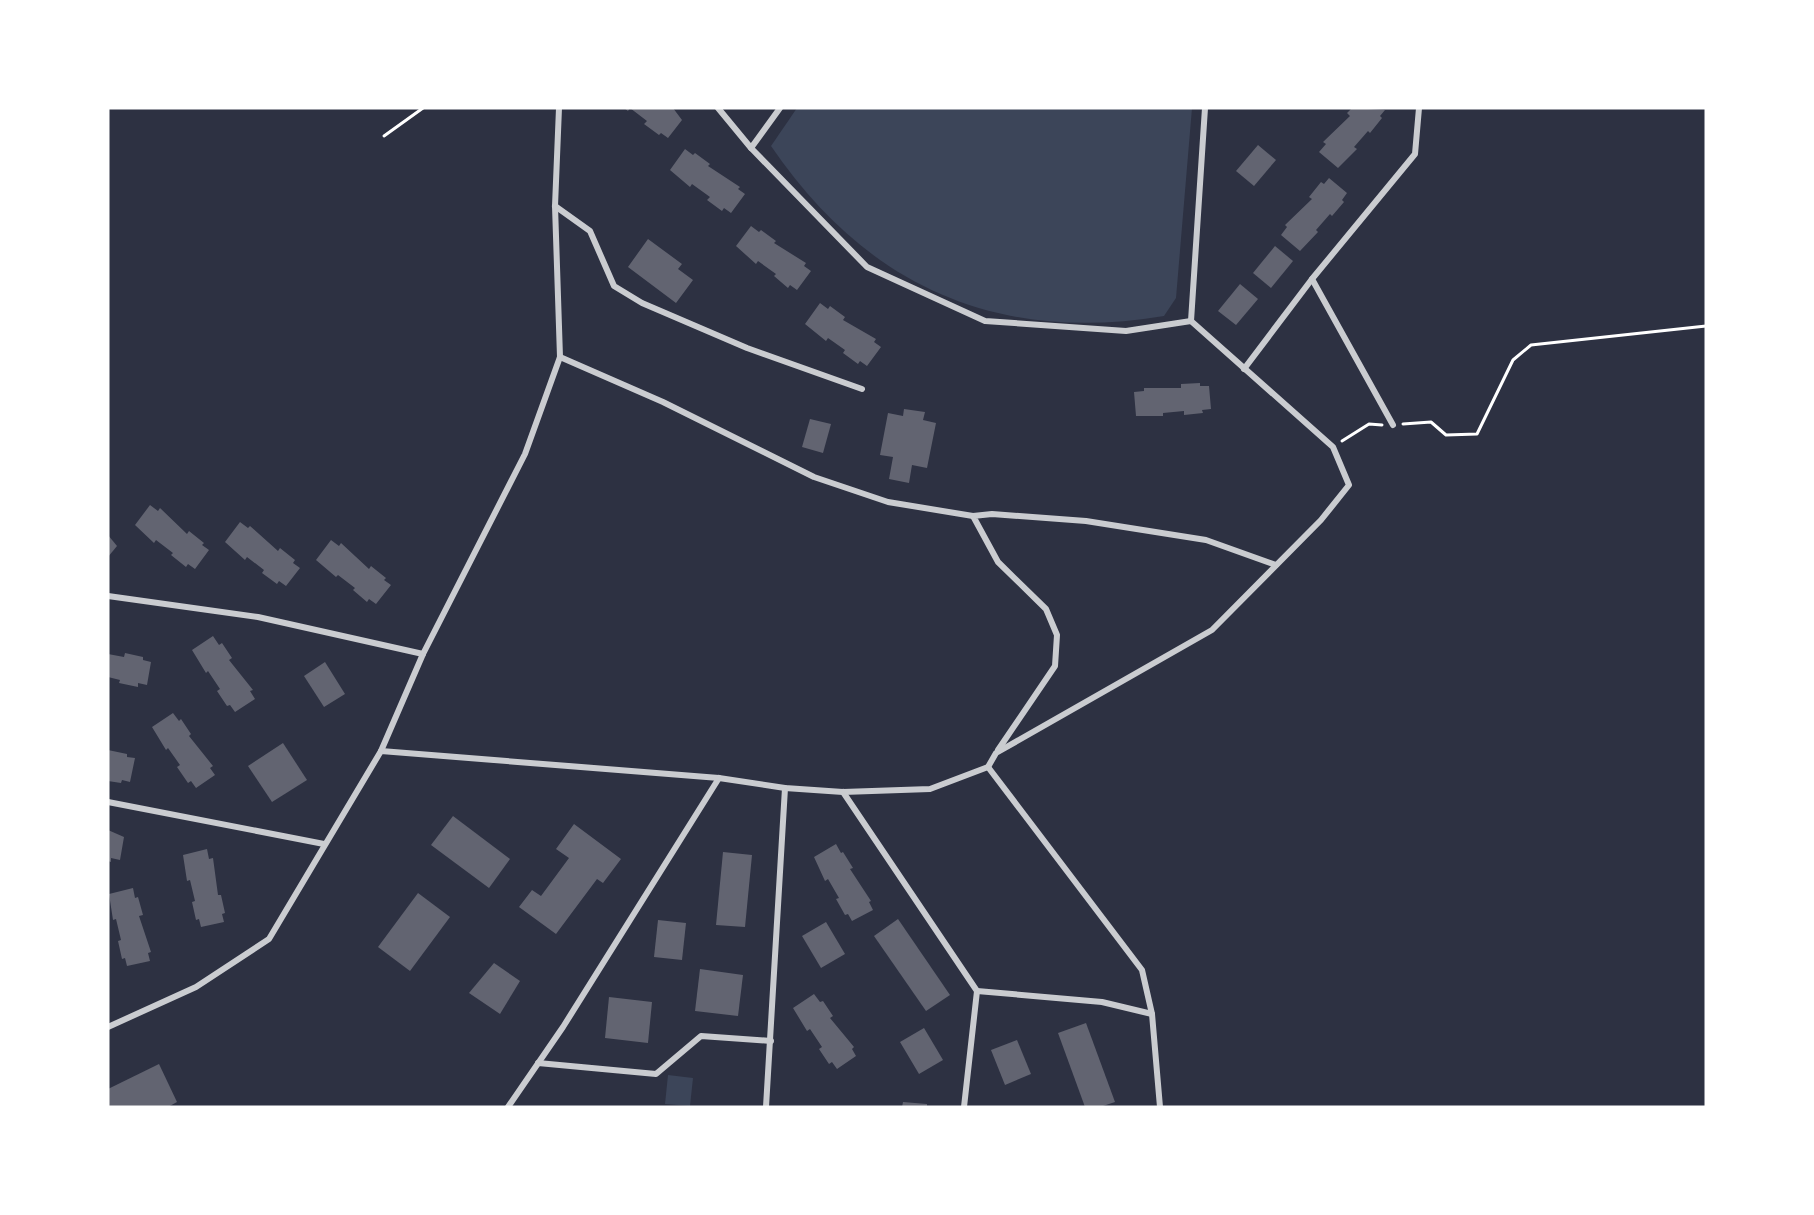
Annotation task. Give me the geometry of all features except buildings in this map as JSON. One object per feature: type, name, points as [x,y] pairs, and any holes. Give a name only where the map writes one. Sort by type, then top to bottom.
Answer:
[{"type":"street","points":[[108,1026],[196,987],[268,939],[381,751],[423,654],[525,454],[560,357],[555,206],[560,108]]},
{"type":"street","points":[[718,108],[751,148],[867,267],[985,321],[1126,331],[1191,321]]},
{"type":"street","points":[[751,148],[780,108]]},
{"type":"street","points":[[1191,321],[1205,108]]},
{"type":"street","points":[[1244,369],[1312,279],[1415,154],[1419,108]]},
{"type":"street","points":[[555,206],[590,231],[614,286],[632,297],[747,348],[862,389]]},
{"type":"street","points":[[1312,279],[1392,425]]},
{"type":"street","points":[[996,753],[1212,630],[1321,520],[1348,485],[1333,447],[1191,321]]},
{"type":"street","points":[[560,357],[663,402],[814,477],[888,502],[973,516],[992,514],[1086,522],[1206,540],[1276,565]]},
{"type":"street","points":[[381,751],[719,778],[785,788],[843,792],[930,789],[988,767],[1055,666],[1057,635],[1046,609],[998,562],[973,516]]},
{"type":"street","points":[[108,596],[258,617],[423,654]]},
{"type":"street","points":[[988,767],[1142,970],[1152,1014],[1160,1107]]},
{"type":"street","points":[[508,1107],[719,778]]},
{"type":"street","points":[[766,1107],[785,788]]},
{"type":"street","points":[[843,792],[977,992],[964,1107]]},
{"type":"street","points":[[108,802],[324,844]]},
{"type":"street","points":[[977,992],[1102,1002],[1152,1014]]},
{"type":"street","points":[[108,1020],[117,1022]]},
{"type":"street","points":[[538,1063],[656,1074],[701,1036],[771,1041]]},
{"type":"path","points":[[384,136],[423,108]]},
{"type":"path","points":[[1333,447],[1369,423],[1392,425],[1431,422],[1446,435],[1477,434],[1513,360],[1531,345],[1706,326]]},
{"type":"shaded area","points":[[797,108],[1192,108],[1176,298],[1164,316],[1103,322],[1046,321],[991,311],[940,294],[893,269],[849,236],[808,195],[771,146]]},
{"type":"shaded area","points":[[668,1075],[693,1078],[690,1106],[665,1104]]}]
